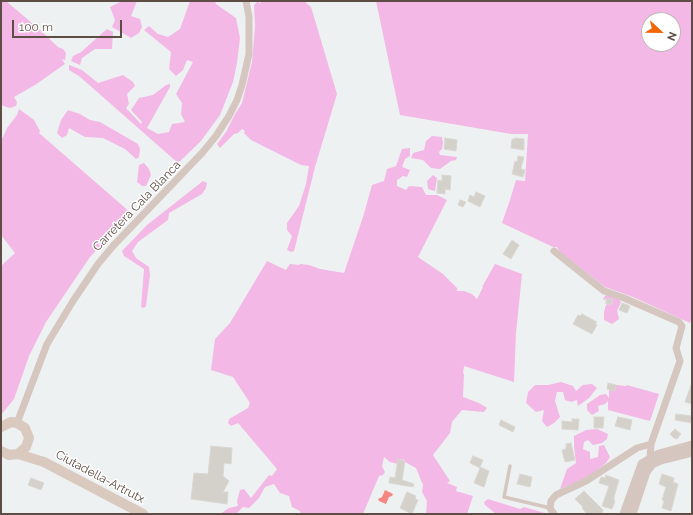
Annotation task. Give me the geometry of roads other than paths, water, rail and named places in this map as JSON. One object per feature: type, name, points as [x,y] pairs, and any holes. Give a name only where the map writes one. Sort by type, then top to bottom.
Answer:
[{"type":"main road","points":[[1,427],[11,422],[25,428],[28,433],[28,443],[26,447],[18,454]]},
{"type":"main road","points":[[28,443],[44,462]]},
{"type":"main road","points":[[1,451],[9,455],[18,454],[44,462]]},
{"type":"main road","name":"Ciutadella-Artrutx","points":[[44,462],[143,514]]},
{"type":"street","name":"Carretera Cala Blanca","points":[[16,423],[47,344],[93,270],[113,246],[202,153],[216,136],[229,116],[242,85],[249,54],[249,17],[246,1]]},
{"type":"street","points":[[554,251],[604,291],[679,322],[682,326],[676,348],[680,361],[651,444],[651,461]]},
{"type":"street","points":[[552,511],[551,501],[556,495],[586,481],[637,448],[651,444]]},
{"type":"street","points":[[632,514],[651,461],[659,454],[692,445]]},
{"type":"street","points":[[624,514],[642,464],[692,452]]},
{"type":"lane","points":[[510,466],[504,497],[552,511]]}]
